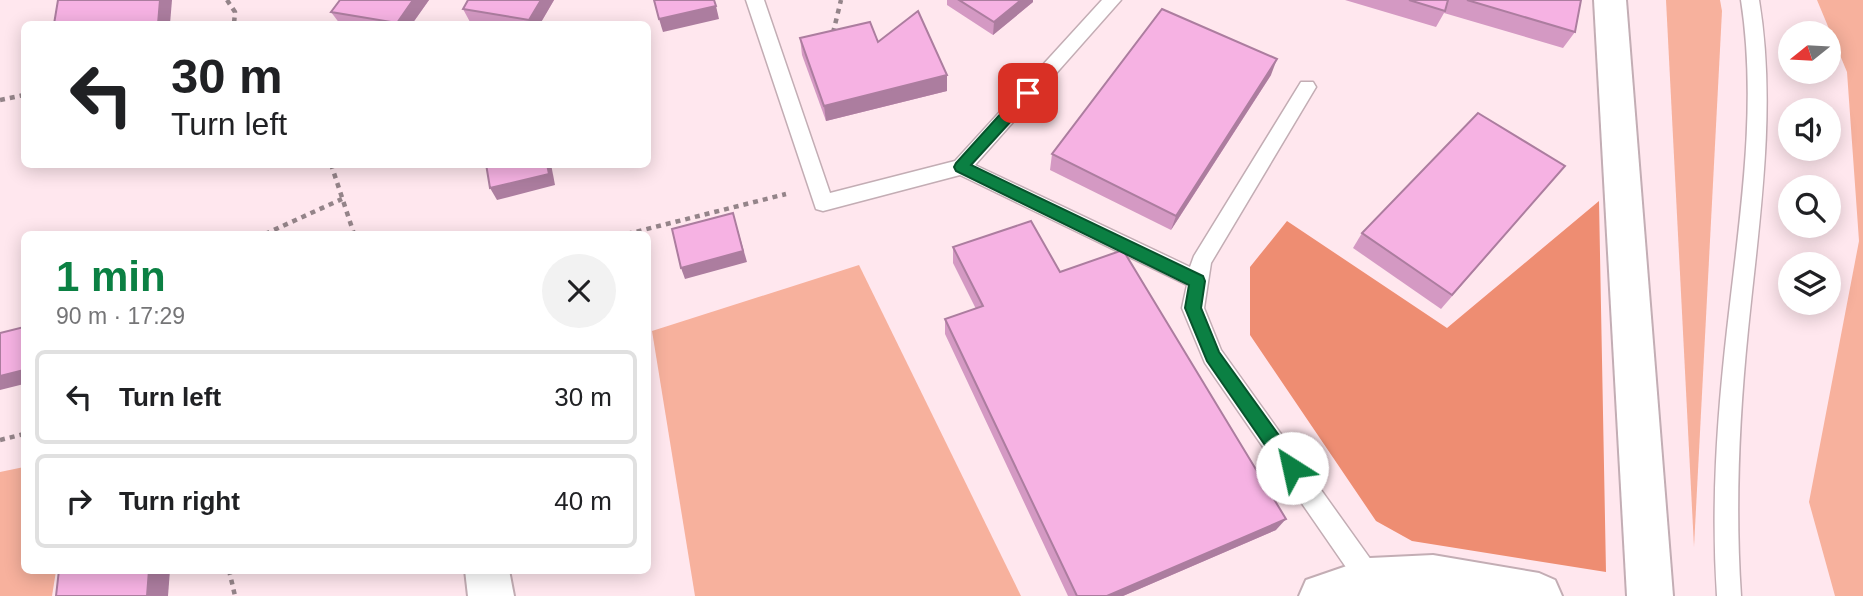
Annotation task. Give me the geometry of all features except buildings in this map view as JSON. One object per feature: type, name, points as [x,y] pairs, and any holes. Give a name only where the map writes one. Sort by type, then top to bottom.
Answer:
[{"type":"street","points":[[1610,0],[1650,596]]},
{"type":"street","points":[[488,574],[491,596]]},
{"type":"street","points":[[1322,596],[1370,580],[1433,577],[1539,596]]},
{"type":"lane","points":[[755,0],[823,203],[961,167],[1112,0]]},
{"type":"lane","points":[[1729,596],[1723,534],[1724,465],[1749,227],[1757,97],[1756,51],[1750,0]]},
{"type":"lane","points":[[1307,87],[1201,262],[1193,308],[1213,356],[1370,580]]},
{"type":"lane","points":[[961,167],[1198,281]]},
{"type":"path","points":[[227,0],[235,12],[234,21]]},
{"type":"path","points":[[771,48],[833,33],[841,0]]},
{"type":"path","points":[[0,100],[21,96]]},
{"type":"path","points":[[332,168],[354,231]]},
{"type":"path","points":[[639,231],[817,186]]},
{"type":"path","points":[[272,231],[342,199]]},
{"type":"path","points":[[0,440],[21,435]]},
{"type":"path","points":[[230,574],[234,596]]},
{"type":"shaded area","points":[[1666,0],[1720,0],[1722,11],[1694,547]]},
{"type":"shaded area","points":[[1817,0],[1863,0],[1863,596],[1835,596],[1809,502],[1859,241],[1847,72],[1841,58],[1841,21],[1826,21]]},
{"type":"shaded area","points":[[1599,201],[1606,572],[1412,541],[1376,521],[1250,335],[1250,267],[1287,221],[1447,328]]},
{"type":"shaded area","points":[[859,265],[1021,596],[695,596],[652,331]]},
{"type":"shaded area","points":[[21,468],[21,574],[56,574],[52,596],[0,596],[0,472]]},
{"type":"route","points":[[1028,93],[961,167],[1198,281],[1193,308],[1213,356],[1292,468]]}]
